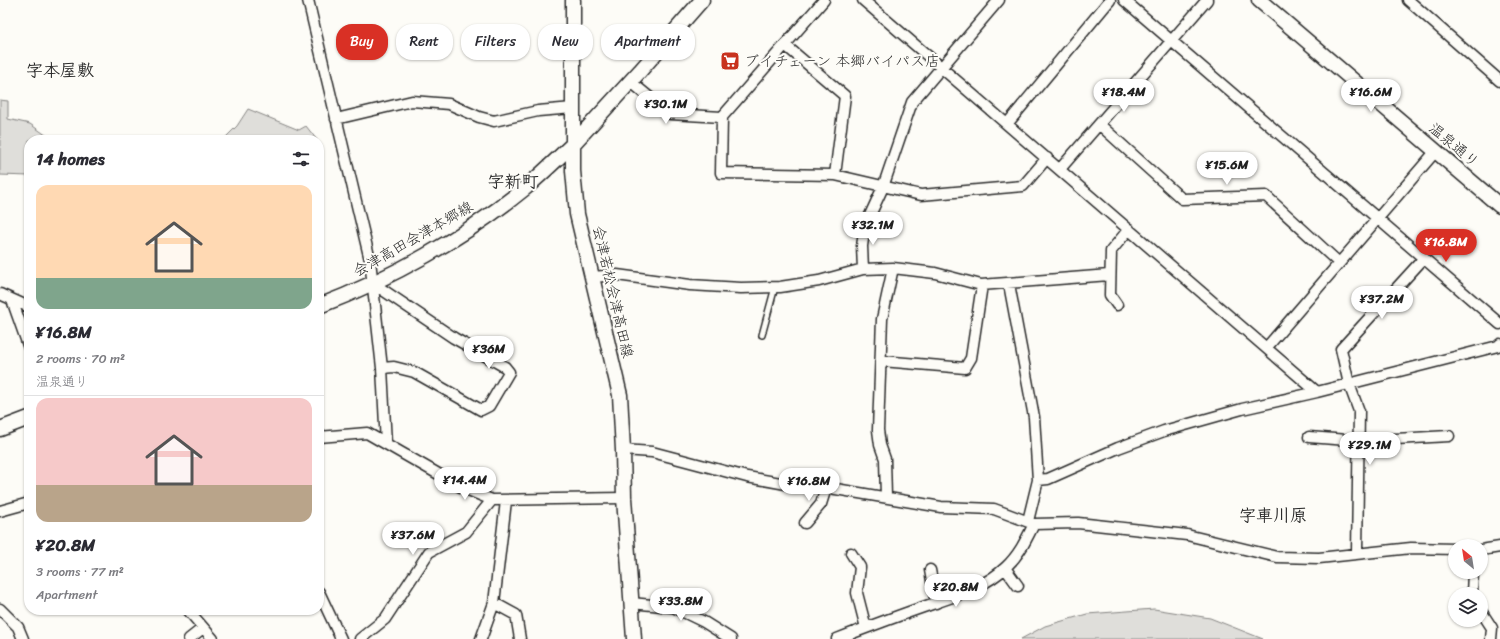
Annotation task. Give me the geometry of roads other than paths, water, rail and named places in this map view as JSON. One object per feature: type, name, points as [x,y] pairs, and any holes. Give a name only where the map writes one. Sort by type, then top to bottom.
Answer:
[{"type":"main road","name":"会津若松会津高田線","points":[[573,0],[573,172],[577,214],[620,396],[624,498],[634,639]]},
{"type":"main road","points":[[573,144],[631,82],[702,0]]},
{"type":"main road","name":"温泉通り","points":[[1259,0],[1500,206]]},
{"type":"main road","name":"会津高田会津本郷線","points":[[324,304],[374,284],[455,237],[511,199],[573,144]]},
{"type":"main road","points":[[0,429],[24,420]]},
{"type":"street","points":[[308,0],[370,260],[374,284],[382,368],[386,444]]},
{"type":"street","points":[[824,0],[722,117],[721,173],[835,175],[921,195],[1023,186],[1047,158]]},
{"type":"street","points":[[863,0],[1267,347],[1317,392]]},
{"type":"street","points":[[863,269],[862,246],[865,226],[883,187],[912,102],[999,0]]},
{"type":"street","points":[[1007,124],[1110,0]]},
{"type":"street","points":[[1124,0],[1379,218],[1500,324]]},
{"type":"street","points":[[1060,169],[1100,125],[1207,0]]},
{"type":"street","points":[[1408,0],[1500,81]]},
{"type":"street","points":[[785,45],[845,96],[835,175]]},
{"type":"street","points":[[631,82],[670,114],[722,117]]},
{"type":"street","points":[[336,119],[412,101],[450,104],[479,117],[494,121],[538,111],[573,108]]},
{"type":"street","points":[[1100,125],[1182,199],[1266,196],[1339,263]]},
{"type":"street","points":[[1267,347],[1435,152]]},
{"type":"street","points":[[1117,305],[1110,295],[1109,275],[1113,246],[1129,229]]},
{"type":"street","points":[[1357,554],[1360,441],[1359,411],[1349,384],[1341,349],[1424,258]]},
{"type":"street","points":[[592,277],[617,275],[690,285],[742,288],[775,287],[819,281],[863,269],[893,268],[935,274],[982,285],[1109,275]]},
{"type":"street","points":[[886,497],[886,459],[880,445],[878,430],[882,361],[882,319],[893,268]]},
{"type":"street","points":[[374,284],[454,338],[505,367],[509,372],[489,406],[481,410],[414,372],[394,367],[382,368]]},
{"type":"street","points":[[837,639],[961,595],[982,585],[1005,568],[1024,545],[1031,522],[1038,480],[1034,417],[1008,284]]},
{"type":"street","points":[[882,361],[966,368],[971,358],[982,285]]},
{"type":"street","points":[[0,294],[24,305]]},
{"type":"street","points":[[12,300],[24,334]]},
{"type":"street","points":[[1038,480],[1048,479],[1118,448],[1164,431],[1242,409],[1349,384],[1498,346],[1500,344]]},
{"type":"street","points":[[324,437],[366,433],[460,487],[492,500],[506,501],[624,498]]},
{"type":"street","points":[[1309,437],[1360,441],[1449,436]]},
{"type":"street","points":[[623,450],[652,452],[747,477],[886,497],[941,507],[994,510],[1031,522],[1078,523],[1188,535],[1277,557],[1319,558],[1411,548],[1448,549]]},
{"type":"street","points":[[805,523],[822,504],[826,488]]},
{"type":"street","points":[[360,639],[385,619],[429,552],[466,532],[492,500]]},
{"type":"street","points":[[481,639],[494,603],[506,501]]},
{"type":"street","points":[[0,510],[24,504]]},
{"type":"street","points":[[1488,549],[1500,547]]},
{"type":"street","points":[[851,553],[860,567],[857,593],[866,628]]},
{"type":"street","points":[[1005,568],[1018,586]]},
{"type":"street","points":[[930,570],[936,603]]},
{"type":"street","points":[[324,603],[341,639]]},
{"type":"street","points":[[494,603],[516,615],[520,639]]},
{"type":"street","points":[[631,603],[673,607],[704,622],[731,639]]},
{"type":"street","points":[[0,609],[18,627],[24,639]]},
{"type":"street","points":[[192,615],[212,639]]},
{"type":"street","points":[[1488,621],[1492,628],[1491,639]]},
{"type":"street","points":[[189,639],[203,628]]},
{"type":"lane","points":[[762,335],[775,287]]},
{"type":"place","name":"ブイチェーン 本郷バイパス店","points":[[730,61]]},
{"type":"district","name":"字本屋敷","points":[[60,70]]},
{"type":"district","name":"字新町","points":[[513,181]]},
{"type":"district","name":"字車川原","points":[[1273,515]]}]
